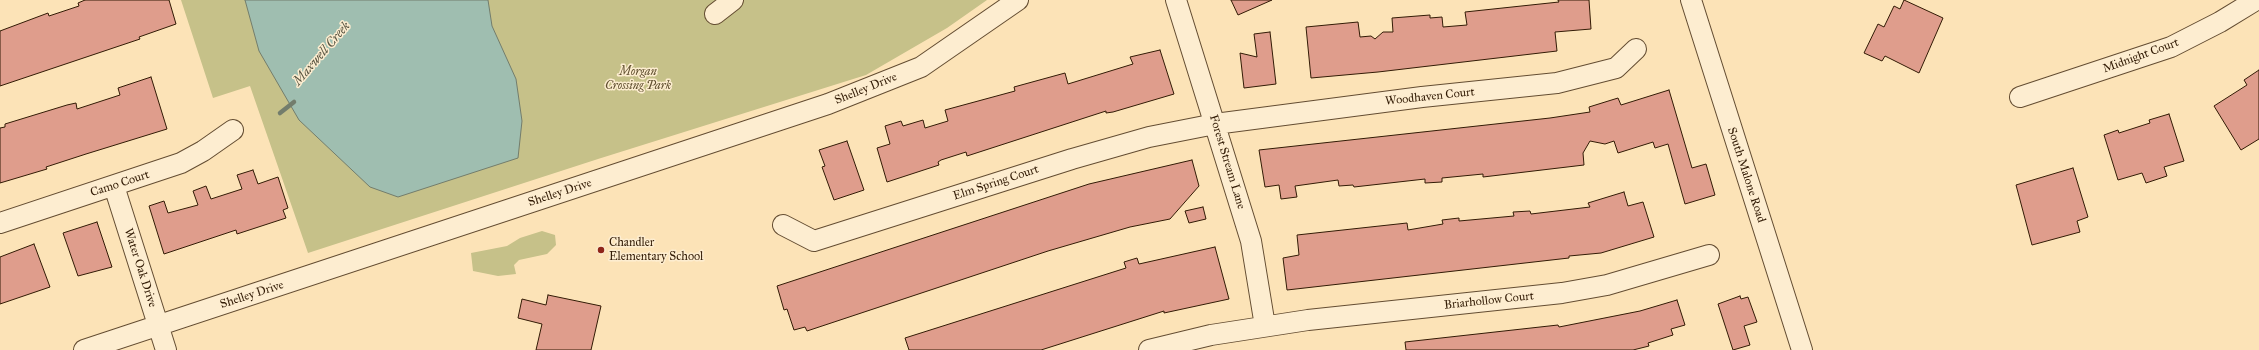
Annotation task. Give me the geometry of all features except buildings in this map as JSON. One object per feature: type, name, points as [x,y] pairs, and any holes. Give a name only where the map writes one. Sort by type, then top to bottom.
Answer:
[{"type":"street","points":[[715,14],[733,0]]},
{"type":"street","name":"Shelley Drive","points":[[84,350],[828,104],[921,67],[1018,0]]},
{"type":"street","name":"Forest Stream Lane","points":[[1176,0],[1251,241],[1265,326]]},
{"type":"street","name":"South Malone Road","points":[[1691,0],[1802,350]]},
{"type":"street","name":"Midnight Court","points":[[2020,97],[2170,47],[2220,22],[2256,0]]},
{"type":"street","name":"Woodhaven Court","points":[[1215,124],[1422,97],[1557,83],[1616,68],[1636,49]]},
{"type":"street","name":"Elm Spring Court","points":[[783,225],[814,241],[1072,159],[1149,137],[1215,124]]},
{"type":"street","name":"Camo Court","points":[[0,223],[181,163],[233,130]]},
{"type":"street","name":"Water Oak Drive","points":[[114,186],[166,350]]},
{"type":"street","name":"Briarhollow Court","points":[[1150,350],[1211,335],[1265,326],[1339,316],[1562,293],[1607,285],[1709,255]]},
{"type":"green space","name":"Morgan Crossing Park","points":[[181,0],[987,0],[947,28],[866,75],[598,159],[308,253],[250,86],[213,98]]},
{"type":"green space","points":[[542,231],[555,235],[556,245],[547,254],[519,260],[514,265],[516,274],[498,276],[473,271],[471,253],[507,246],[520,238]]},
{"type":"water","points":[[245,0],[488,0],[492,26],[516,79],[522,121],[518,158],[398,197],[370,187],[299,120],[259,51]]},
{"type":"waterway","name":"Maxwell Creek","points":[[280,113],[294,102]]},
{"type":"place","name":"Chandler Elementary School","points":[[601,250]]}]
